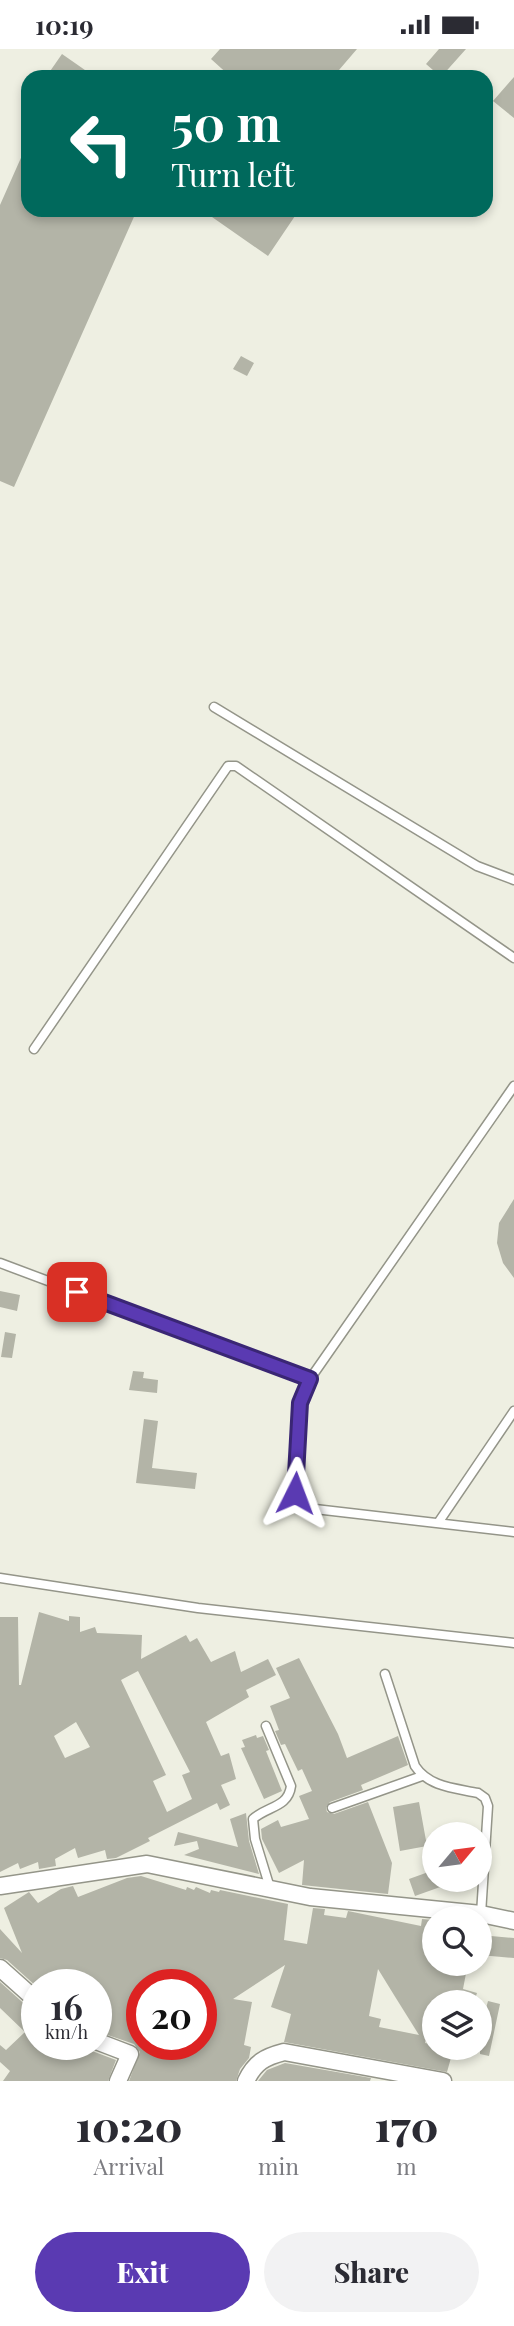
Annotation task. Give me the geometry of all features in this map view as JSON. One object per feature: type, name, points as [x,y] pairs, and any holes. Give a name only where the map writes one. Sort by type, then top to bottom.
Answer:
[{"type":"street","points":[[0,1886],[147,1864],[310,1897],[422,1908]]},
{"type":"street","points":[[492,1916],[514,1921]]},
{"type":"street","points":[[0,1968],[21,1987]]},
{"type":"street","points":[[112,2047],[130,2054],[118,2081]]},
{"type":"street","points":[[246,2081],[262,2058],[284,2052],[443,2081]]},
{"type":"lane","points":[[214,707],[477,866],[514,880]]},
{"type":"lane","points":[[34,1049],[228,766],[236,766],[514,958]]},
{"type":"lane","points":[[514,1086],[310,1379],[300,1403],[295,1493],[303,1506],[514,1532]]},
{"type":"lane","points":[[0,1263],[310,1379]]},
{"type":"lane","points":[[438,1523],[514,1411]]},
{"type":"lane","points":[[0,1578],[198,1608],[514,1643]]},
{"type":"lane","points":[[385,1674],[415,1766],[422,1776],[429,1782],[478,1793],[485,1798],[488,1806],[482,1906]]},
{"type":"lane","points":[[266,1726],[291,1786],[289,1796],[283,1803],[253,1819],[255,1839],[270,1889]]},
{"type":"lane","points":[[332,1808],[422,1776]]},
{"type":"building","points":[[220,49],[357,49],[339,70],[223,70],[211,59]]},
{"type":"building","points":[[439,49],[466,49],[447,70],[433,70],[426,64]]},
{"type":"building","points":[[62,54],[85,70],[51,70]]},
{"type":"building","points":[[514,77],[514,118],[493,101]]},
{"type":"building","points":[[21,158],[21,217],[134,217],[14,487],[0,481],[0,205]]},
{"type":"building","points":[[212,217],[294,217],[268,256]]},
{"type":"building","points":[[241,356],[254,363],[247,376],[233,369]]},
{"type":"building","points":[[514,1199],[514,1278],[503,1263],[497,1243],[499,1223]]},
{"type":"building","points":[[0,1291],[20,1295],[17,1311],[0,1307]]},
{"type":"building","points":[[5,1332],[16,1334],[12,1358],[1,1357]]},
{"type":"building","points":[[133,1371],[144,1372],[143,1378],[158,1380],[157,1393],[129,1390]]},
{"type":"building","points":[[144,1419],[158,1421],[152,1468],[197,1473],[195,1489],[136,1483]]},
{"type":"building","points":[[39,1612],[69,1621],[69,1616],[80,1617],[80,1632],[95,1627],[97,1633],[142,1635],[141,1659],[186,1635],[190,1642],[197,1638],[211,1662],[235,1651],[241,1672],[268,1659],[276,1675],[246,1690],[249,1697],[206,1722],[221,1756],[229,1753],[236,1779],[221,1785],[230,1805],[220,1810],[217,1803],[148,1838],[150,1841],[116,1858],[107,1859],[105,1850],[78,1858],[75,1848],[55,1859],[56,1866],[39,1869],[38,1862],[20,1869],[18,1863],[0,1872],[0,1617],[18,1617],[21,1685]],"holes":[[[138,1671],[190,1772],[182,1775],[192,1799],[167,1812],[153,1781],[166,1775],[121,1680]],[[76,1722],[90,1747],[65,1758],[54,1736]]]},
{"type":"building","points":[[299,1658],[338,1734],[347,1758],[398,1736],[408,1765],[361,1785],[363,1790],[330,1802],[326,1808],[327,1812],[334,1814],[368,1802],[392,1863],[388,1894],[302,1885],[304,1860],[279,1873],[262,1839],[261,1829],[278,1820],[281,1827],[309,1819],[299,1796],[312,1791],[302,1769],[298,1771],[285,1744],[281,1745],[275,1731],[279,1730],[270,1706],[290,1698],[276,1668]]},
{"type":"building","points":[[256,1735],[257,1738],[263,1736],[282,1791],[264,1799],[241,1748],[245,1747],[242,1740]]},
{"type":"building","points":[[419,1802],[423,1822],[422,1847],[400,1851],[393,1807]]},
{"type":"building","points":[[246,1813],[249,1841],[259,1874],[184,1855],[199,1849],[197,1841],[174,1846],[178,1832],[238,1847],[230,1819]]},
{"type":"building","points":[[422,1874],[422,1892],[426,1892],[415,1896],[409,1879]]},
{"type":"building","points":[[141,1876],[186,1890],[187,1887],[194,1890],[196,1887],[210,1893],[211,1890],[220,1890],[288,1904],[284,1940],[307,1944],[313,1908],[325,1909],[324,1915],[346,1918],[348,1911],[421,1926],[422,1919],[422,1976],[466,1976],[463,1989],[466,1990],[422,1990],[422,2060],[450,2060],[447,2072],[284,2042],[291,2014],[271,2007],[285,1965],[233,1999],[252,2002],[244,2045],[251,2047],[249,2058],[240,2069],[236,2081],[129,2081],[137,2060],[217,2060],[217,1969],[126,1969],[126,2041],[112,2036],[112,1969],[21,1969],[21,1973],[7,1960],[0,1958],[0,1929],[22,1953],[4,1908],[29,1892],[38,1903],[61,1889],[73,1886],[78,1897],[127,1878]],"holes":[[[378,1969],[419,2035],[379,2027],[381,2019],[369,2016]]]},
{"type":"building","points":[[492,1936],[514,1938],[514,1958],[492,1956]]},
{"type":"building","points":[[0,1982],[21,2001],[21,2028],[0,2008]]},
{"type":"building","points":[[492,2002],[500,2004],[492,2042]]},
{"type":"building","points":[[21,2036],[21,2060],[116,2060],[108,2081],[3,2081],[10,2071],[0,2062],[0,2045],[6,2050]]},
{"type":"building","points":[[285,2063],[371,2078],[370,2081],[258,2081],[267,2070]]},
{"type":"route","points":[[77,1292],[310,1379],[300,1403],[295,1493]]}]
